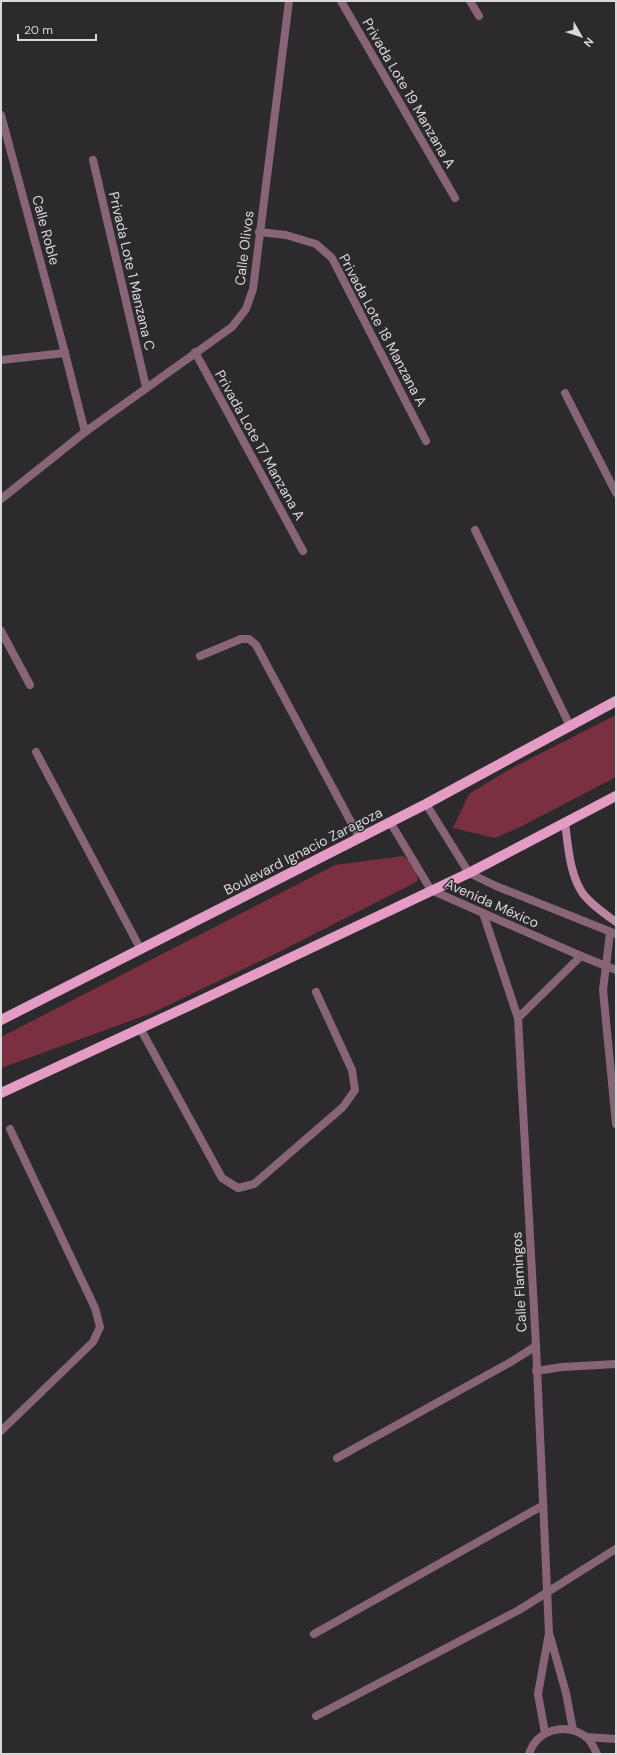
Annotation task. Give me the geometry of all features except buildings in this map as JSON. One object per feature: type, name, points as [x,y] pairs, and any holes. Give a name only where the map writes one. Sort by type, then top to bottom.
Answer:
[{"type":"main road","name":"Boulevard Ignacio Zaragoza","points":[[1,1020],[426,804],[616,701]]},
{"type":"main road","points":[[1,1093],[469,873],[616,796]]},
{"type":"main road","points":[[565,822],[569,859],[580,889],[598,908],[616,922]]},
{"type":"street","name":"Calle Olivos","points":[[1,499],[85,432],[232,327],[246,309],[253,289],[289,1]]},
{"type":"street","name":"Privada Lote 19 Manzana A","points":[[341,1],[455,198]]},
{"type":"street","points":[[470,1],[479,16]]},
{"type":"street","name":"Calle Roble","points":[[1,115],[85,432]]},
{"type":"street","name":"Privada Lote 1 Manzana C","points":[[93,160],[146,387]]},
{"type":"street","name":"Privada Lote 18 Manzana A","points":[[259,232],[286,235],[316,244],[332,258],[426,440]]},
{"type":"street","points":[[1,360],[65,352]]},
{"type":"street","name":"Privada Lote 17 Manzana A","points":[[195,352],[303,551]]},
{"type":"street","points":[[565,394],[616,493]]},
{"type":"street","points":[[475,530],[570,726]]},
{"type":"street","points":[[1,631],[30,685]]},
{"type":"street","points":[[200,656],[241,639],[249,639],[256,645],[359,837]]},
{"type":"street","points":[[36,752],[141,950]]},
{"type":"street","name":"Avenida México","points":[[426,804],[469,873],[496,886],[613,933]]},
{"type":"street","name":"Avenida México","points":[[390,822],[431,890],[616,970]]},
{"type":"street","name":"Calle Flamingos","points":[[483,913],[518,1018],[536,1346],[542,1506],[549,1633]]},
{"type":"street","points":[[613,933],[603,990],[616,1124]]},
{"type":"street","points":[[518,1018],[581,956]]},
{"type":"street","points":[[140,1028],[222,1178],[238,1188],[254,1184],[343,1107],[355,1090],[352,1070],[316,992]]},
{"type":"street","points":[[1,1431],[93,1342],[100,1327],[95,1308],[10,1129]]},
{"type":"street","points":[[337,1458],[509,1363],[536,1346]]},
{"type":"street","points":[[536,1371],[562,1367],[616,1364]]},
{"type":"street","points":[[314,1634],[542,1506]]},
{"type":"street","points":[[316,1716],[519,1610],[616,1549]]},
{"type":"street","points":[[549,1633],[566,1692],[573,1730]]},
{"type":"street","points":[[545,1733],[538,1694],[549,1633]]},
{"type":"street","points":[[529,1754],[537,1740],[545,1733],[559,1729],[573,1730],[586,1737],[593,1745],[597,1754]]},
{"type":"street","points":[[586,1737],[616,1739]]},
{"type":"shaded area","points":[[616,715],[616,777],[522,826],[495,838],[453,828],[469,794],[510,769]]},
{"type":"shaded area","points":[[403,856],[415,865],[418,881],[275,954],[152,1013],[1,1068],[1,1037],[335,865]]}]
